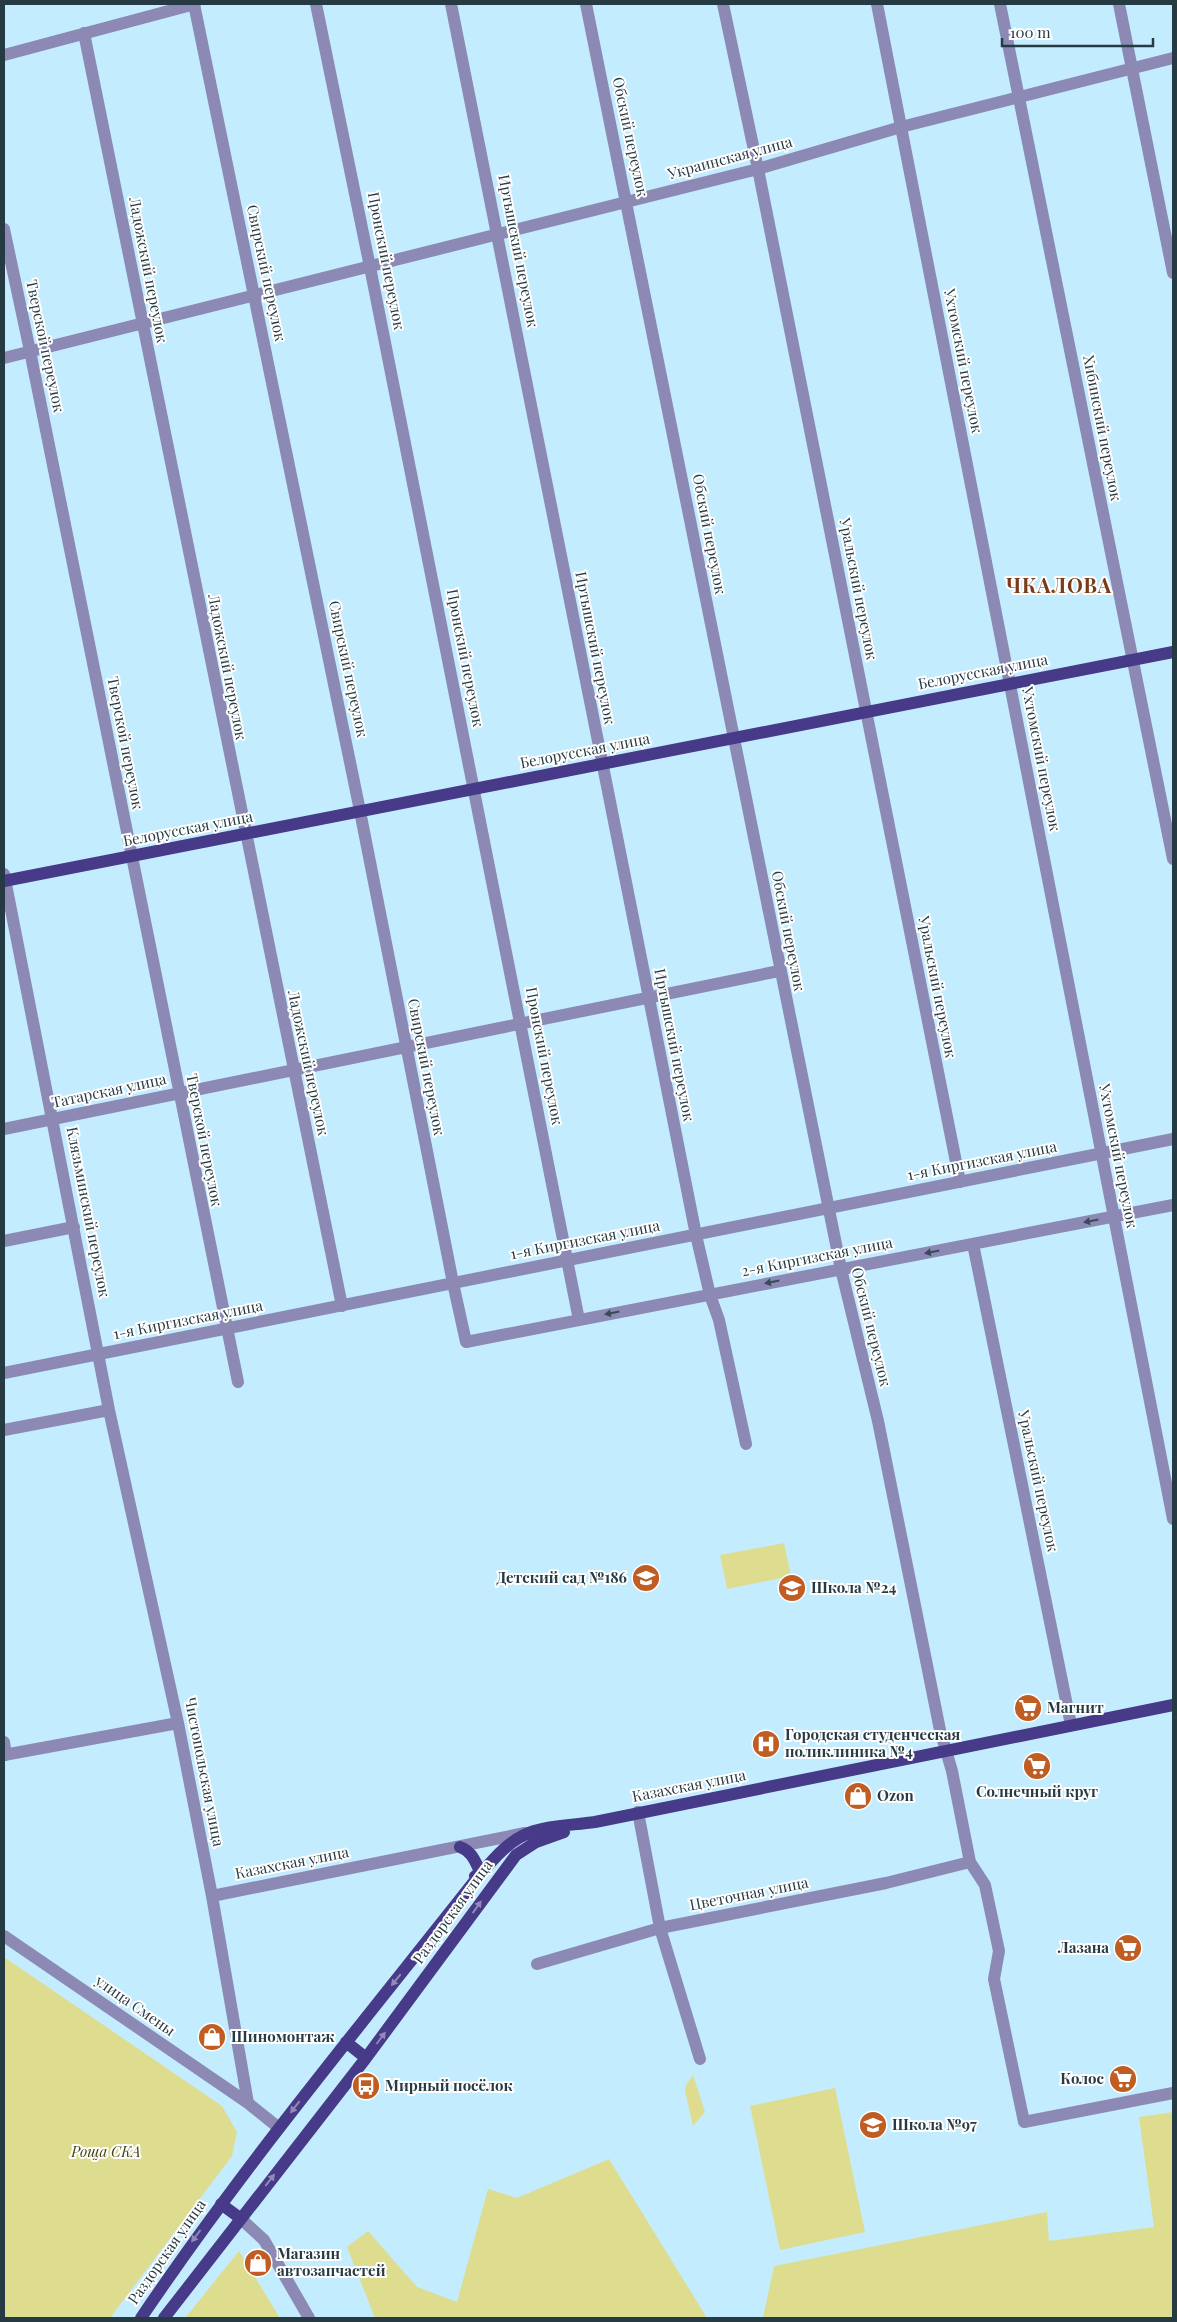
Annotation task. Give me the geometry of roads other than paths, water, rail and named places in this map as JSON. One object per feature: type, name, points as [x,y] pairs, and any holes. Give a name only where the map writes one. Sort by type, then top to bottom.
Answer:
[{"type":"main road","name":"Белорусская улица","points":[[4,879],[132,857],[1173,652]]},
{"type":"main road","name":"Казахская улица","points":[[535,1831],[595,1822],[946,1749],[1173,1705]]},
{"type":"main road","name":"Раздорская улица","points":[[164,2318],[366,2058],[516,1856],[536,1842],[595,1822]]},
{"type":"main road","name":"Раздорская улица","points":[[141,2318],[187,2249],[279,2128],[477,1878],[507,1846],[535,1831]]},
{"type":"main road","points":[[460,1847],[471,1853],[477,1878]]},
{"type":"main road","points":[[346,2042],[366,2058]]},
{"type":"main road","name":"Раздорская улица","points":[[221,2204],[240,2218]]},
{"type":"street","points":[[4,55],[194,4]]},
{"type":"street","name":"Свирский переулок","points":[[194,4],[360,811],[452,1283],[466,1342]]},
{"type":"street","name":"Пронский переулок","points":[[316,4],[370,266],[579,1320]]},
{"type":"street","name":"Иртышский переулок","points":[[451,4],[499,234],[601,764],[696,1234],[710,1294],[719,1320],[746,1444]]},
{"type":"street","name":"Обский переулок","points":[[586,4],[840,1269],[878,1420],[940,1730],[946,1749],[970,1862]]},
{"type":"street","name":"Уральский переулок","points":[[723,4],[758,169],[960,1182]]},
{"type":"street","name":"Ухтомский переулок","points":[[878,4],[1173,1519]]},
{"type":"street","name":"Хибинский переулок","points":[[1000,4],[1173,859]]},
{"type":"street","points":[[1119,4],[1173,273]]},
{"type":"street","name":"Ладожский переулок","points":[[84,33],[245,835],[342,1306]]},
{"type":"street","name":"Украинская улица","points":[[4,358],[758,169],[901,127],[1173,58]]},
{"type":"street","name":"Тверской переулок","points":[[4,228],[132,857],[225,1329],[238,1382]]},
{"type":"street","name":"Клязьминский переулок","points":[[4,879],[100,1354],[109,1410]]},
{"type":"street","name":"Татарская улица","points":[[4,1129],[779,971]]},
{"type":"street","name":"1-я Киргизская улица","points":[[4,1373],[1173,1139]]},
{"type":"street","name":"2-я Киргизская улица","points":[[466,1342],[1173,1205]]},
{"type":"street","points":[[4,1242],[74,1227]]},
{"type":"street","name":"Уральский переулок","points":[[973,1244],[1071,1725]]},
{"type":"street","points":[[4,1430],[109,1410]]},
{"type":"street","name":"Чистопольская улица","points":[[109,1410],[178,1723],[212,1896],[248,2103]]},
{"type":"street","points":[[4,1751],[178,1723]]},
{"type":"street","points":[[638,1812],[660,1928],[700,2059]]},
{"type":"street","name":"Казахская улица","points":[[212,1896],[535,1831]]},
{"type":"street","points":[[970,1862],[985,1885],[999,1951],[994,1979],[1024,2122],[1173,2093]]},
{"type":"street","name":"Цветочная улица","points":[[537,1964],[660,1928],[886,1883],[970,1862]]},
{"type":"street","name":"улица Смены","points":[[4,1936],[248,2103]]},
{"type":"street","points":[[248,2103],[279,2128]]},
{"type":"street","points":[[240,2218],[264,2240],[309,2318]]},
{"type":"place","name":"Детский сад №186","points":[[646,1578]]},
{"type":"place","name":"Школа №24","points":[[792,1588]]},
{"type":"place","name":"Магнит","points":[[1028,1708]]},
{"type":"place","name":"Городская студенческая поликлиника №4","points":[[766,1744]]},
{"type":"place","name":"Солнечный круг","points":[[1037,1766]]},
{"type":"place","name":"Ozon","points":[[858,1796]]},
{"type":"place","name":"Лазана","points":[[1128,1948]]},
{"type":"place","name":"Шиномонтаж","points":[[212,2037]]},
{"type":"place","name":"Колос","points":[[1123,2079]]},
{"type":"place","name":"Мирный посёлок","points":[[366,2086]]},
{"type":"place","name":"Школа №97","points":[[873,2125]]},
{"type":"place","name":"Магазин автозапчастей","points":[[258,2263]]},
{"type":"district","name":"ЧКАЛОВА","points":[[1059,586]]},
{"type":"park label","name":"Роща СКА","points":[[106,2152]]}]
